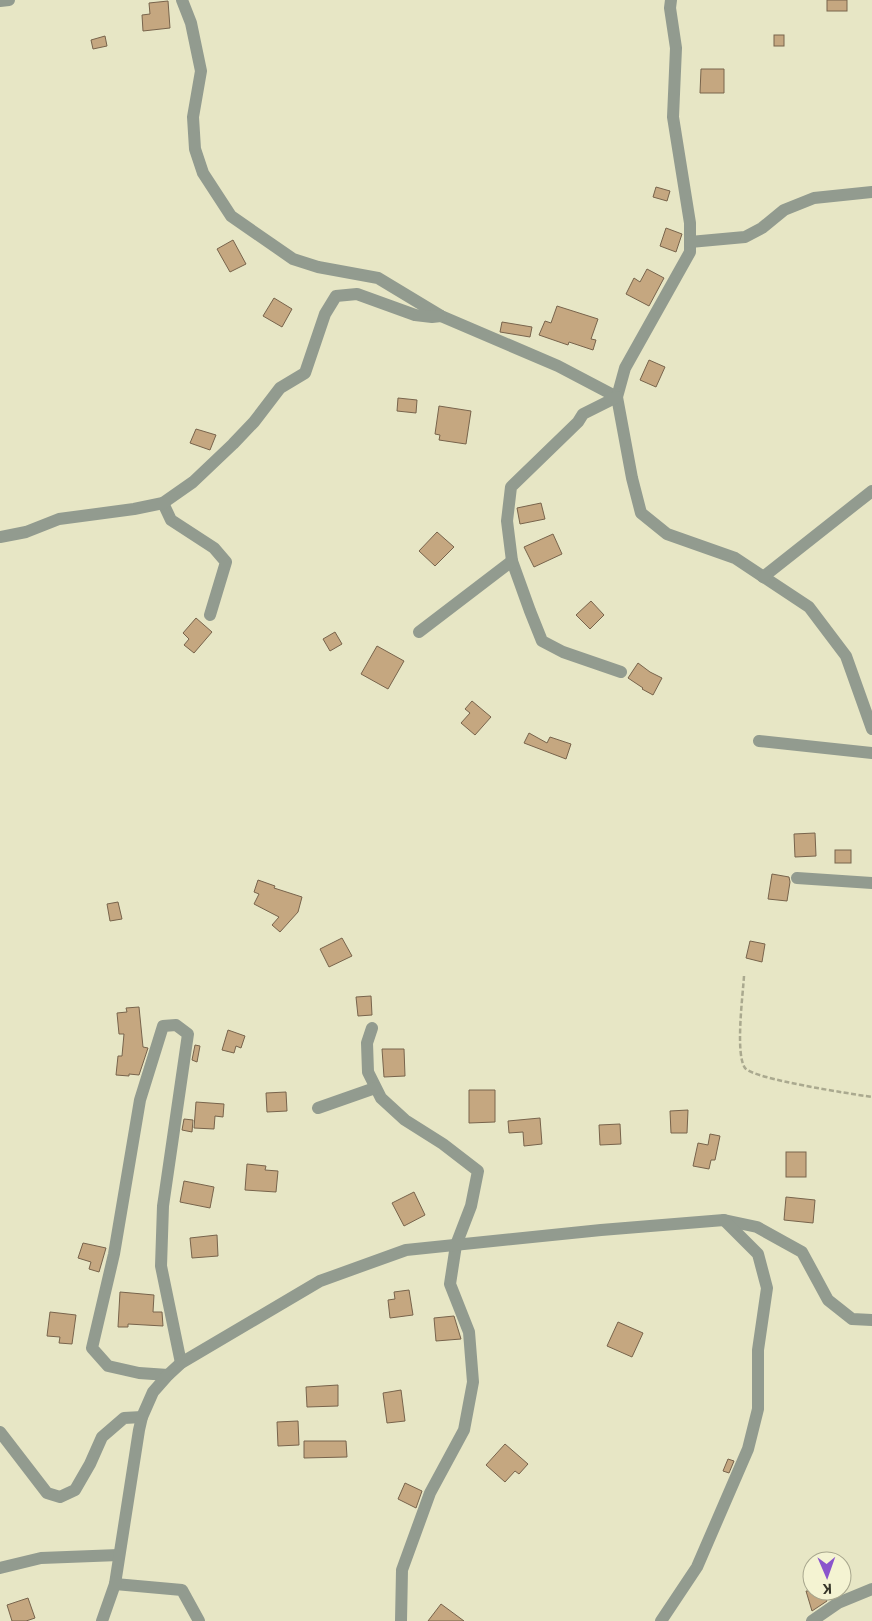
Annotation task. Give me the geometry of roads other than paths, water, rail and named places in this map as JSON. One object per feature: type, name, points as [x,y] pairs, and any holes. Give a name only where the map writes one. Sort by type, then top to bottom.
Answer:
[{"type":"street","points":[[0,1],[9,0]]},
{"type":"street","points":[[182,0],[191,23],[201,71],[193,117],[195,149],[203,173],[232,216],[293,259],[318,267],[378,278],[441,316],[558,366],[617,397]]},
{"type":"street","points":[[671,0],[670,8],[676,48],[673,117],[690,223],[690,252],[625,368],[617,397],[632,478],[641,512],[668,534],[734,558],[809,607],[846,656],[872,729]]},
{"type":"street","points":[[690,242],[745,237],[762,228],[784,210],[814,198],[872,192]]},
{"type":"street","points":[[0,537],[26,532],[59,519],[134,509],[163,503],[193,482],[254,422],[280,388],[305,373],[325,314],[336,296],[357,294],[415,315],[441,316]]},
{"type":"street","points":[[617,397],[583,414],[578,422],[511,488],[507,521],[512,561],[542,641],[563,652],[621,672]]},
{"type":"street","points":[[763,577],[872,491]]},
{"type":"street","points":[[163,503],[170,520],[214,548],[226,562],[210,615]]},
{"type":"street","points":[[419,632],[512,561]]},
{"type":"street","points":[[760,741],[872,753]]},
{"type":"street","points":[[797,878],[872,883]]},
{"type":"street","points":[[168,1375],[139,1373],[108,1366],[92,1348],[114,1254],[140,1100],[163,1026],[176,1025],[188,1034],[163,1206],[161,1266],[181,1363]]},
{"type":"street","points":[[372,1028],[367,1043],[368,1072],[381,1098],[405,1120],[443,1144],[478,1171],[471,1206],[456,1245],[450,1284],[469,1332],[473,1382],[464,1430],[430,1493],[402,1570],[401,1621]]},
{"type":"street","points":[[318,1108],[376,1088]]},
{"type":"street","points":[[661,1621],[697,1567],[748,1449],[758,1408],[758,1350],[767,1288],[758,1254],[724,1220]]},
{"type":"street","points":[[102,1621],[115,1584],[139,1430],[152,1392],[181,1363],[320,1281],[406,1250],[724,1220],[757,1227],[802,1252],[828,1300],[852,1319],[872,1320]]},
{"type":"street","points":[[0,1432],[47,1494],[60,1497],[75,1490],[90,1464],[102,1437],[124,1418],[142,1417]]},
{"type":"street","points":[[0,1568],[41,1558],[119,1555]]},
{"type":"street","points":[[115,1584],[182,1590],[199,1621]]},
{"type":"street","points":[[812,1621],[838,1604],[872,1589]]}]
